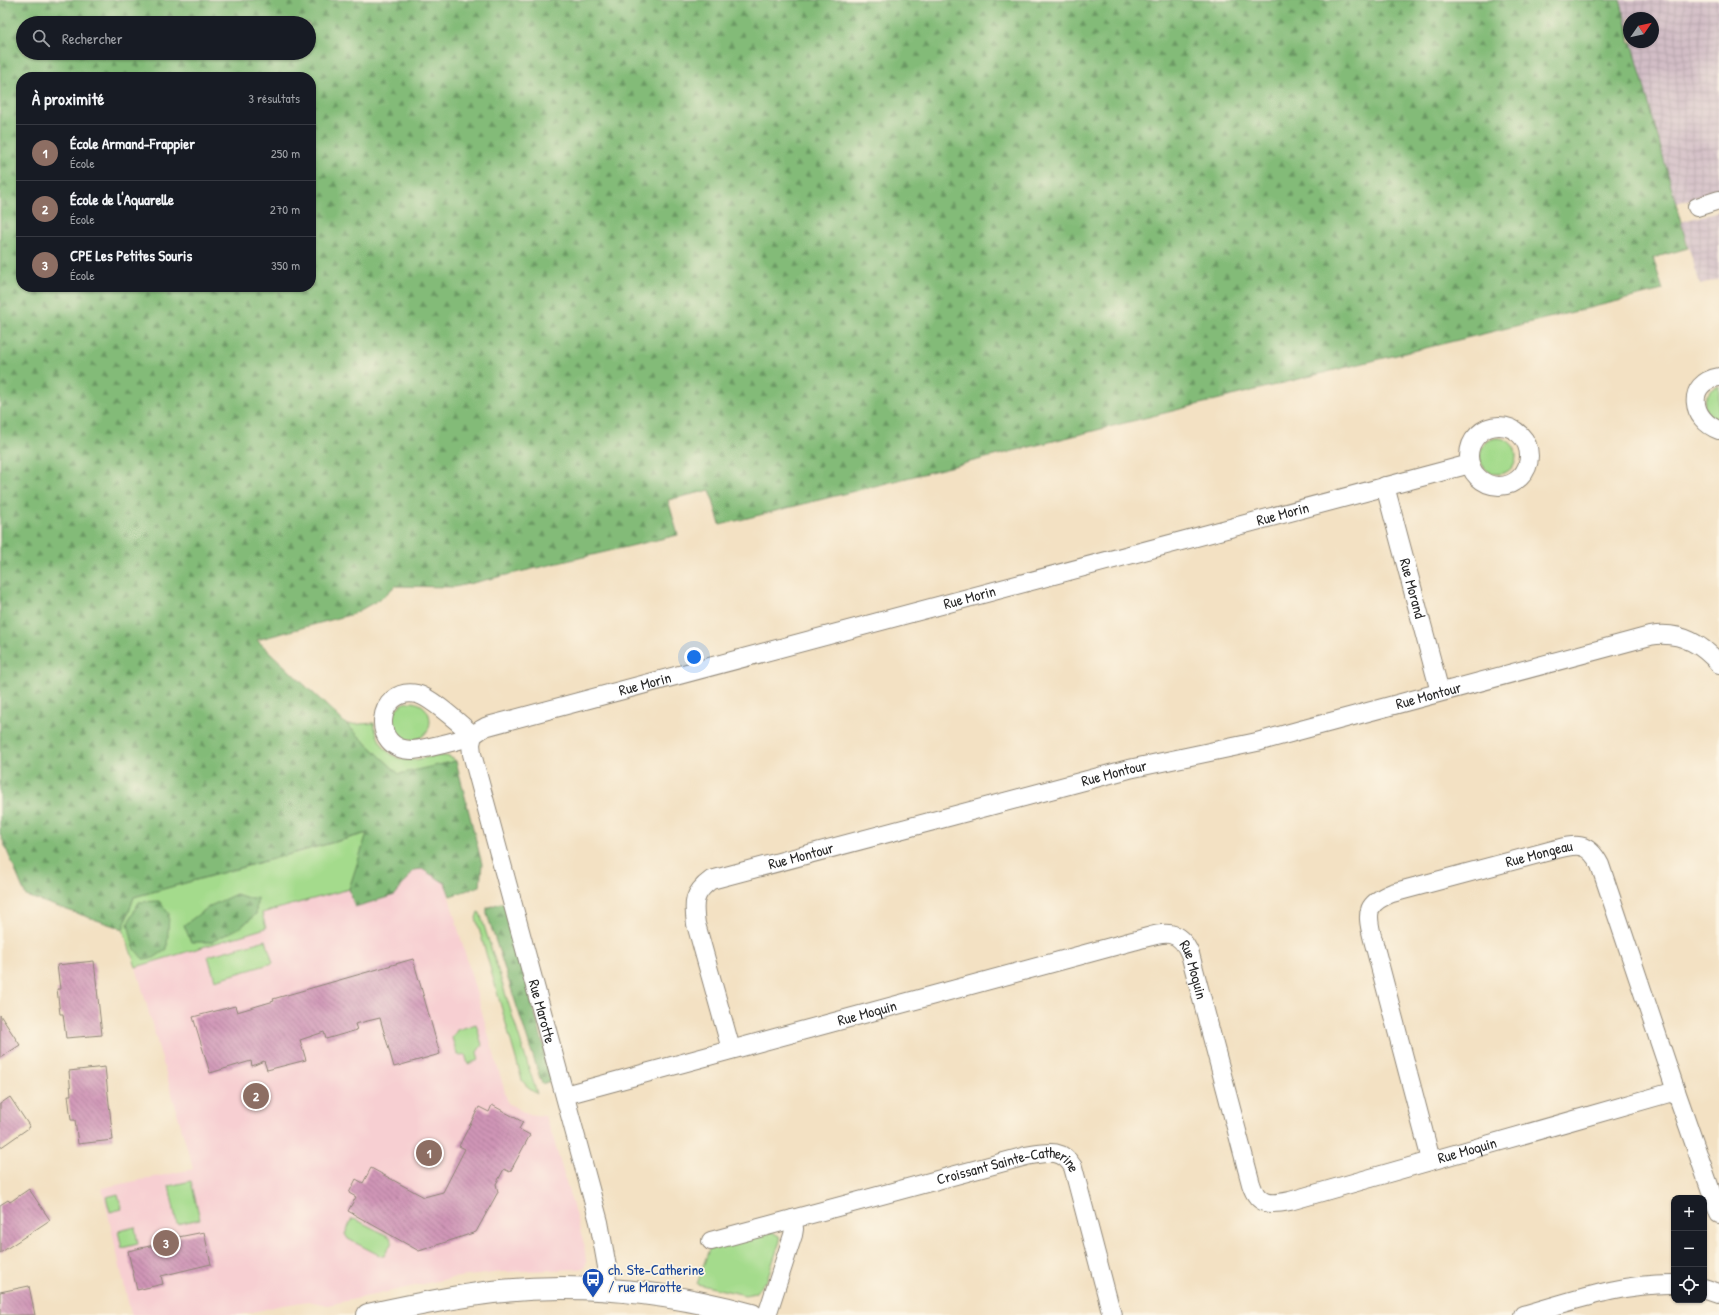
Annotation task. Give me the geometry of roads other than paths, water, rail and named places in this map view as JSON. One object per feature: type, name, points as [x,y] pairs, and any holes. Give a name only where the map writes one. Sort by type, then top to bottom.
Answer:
[{"type":"street","points":[[1697,206],[1719,200]]},
{"type":"street","points":[[1719,377],[1702,384],[1697,391],[1695,399],[1696,407],[1705,423],[1719,430]]},
{"type":"street","name":"Rue Morin","points":[[473,735],[419,694],[401,695],[391,700],[385,711],[383,723],[385,734],[392,743],[402,748],[415,750],[428,748],[473,735],[480,729],[488,726],[1470,464]]},
{"type":"street","name":"Rue Morand","points":[[1385,486],[1440,692]]},
{"type":"street","name":"Rue Montour","points":[[731,1049],[696,924],[694,909],[696,896],[701,887],[711,880],[1129,769],[1257,742],[1650,636],[1660,634],[1673,635],[1694,642],[1704,649],[1719,664]]},
{"type":"street","name":"Rue Marotte","points":[[473,735],[471,744],[474,761],[602,1233],[607,1267],[606,1289]]},
{"type":"street","name":"Rue Mongeau","points":[[1431,1160],[1369,925],[1370,907],[1374,901],[1392,893],[1571,845],[1582,846],[1589,849],[1600,865],[1676,1092],[1719,1214]]},
{"type":"street","name":"Rue Moquin","points":[[565,1094],[1132,941],[1168,933],[1182,939],[1190,954],[1251,1184],[1258,1198],[1264,1202],[1280,1203],[1676,1092]]},
{"type":"street","name":"Croissant Sainte-Catherine","points":[[711,1241],[1026,1156],[1046,1152],[1058,1153],[1065,1156],[1073,1167],[1112,1315]]},
{"type":"street","points":[[767,1315],[793,1235],[794,1229],[792,1219]]},
{"type":"street","points":[[1523,1315],[1616,1288],[1635,1285],[1671,1284]]},
{"type":"street","points":[[368,1315],[440,1299],[494,1292],[556,1288],[606,1289],[690,1301],[752,1315]]},
{"type":"place","name":"École de l'Aquarelle","points":[[256,1096]]},
{"type":"place","name":"École Armand-Frappier","points":[[429,1153]]},
{"type":"place","name":"CPE Les Petites Souris","points":[[166,1243]]},
{"type":"place","name":"ch. Ste-Catherine / rue Marotte","points":[[593,1298]]}]
